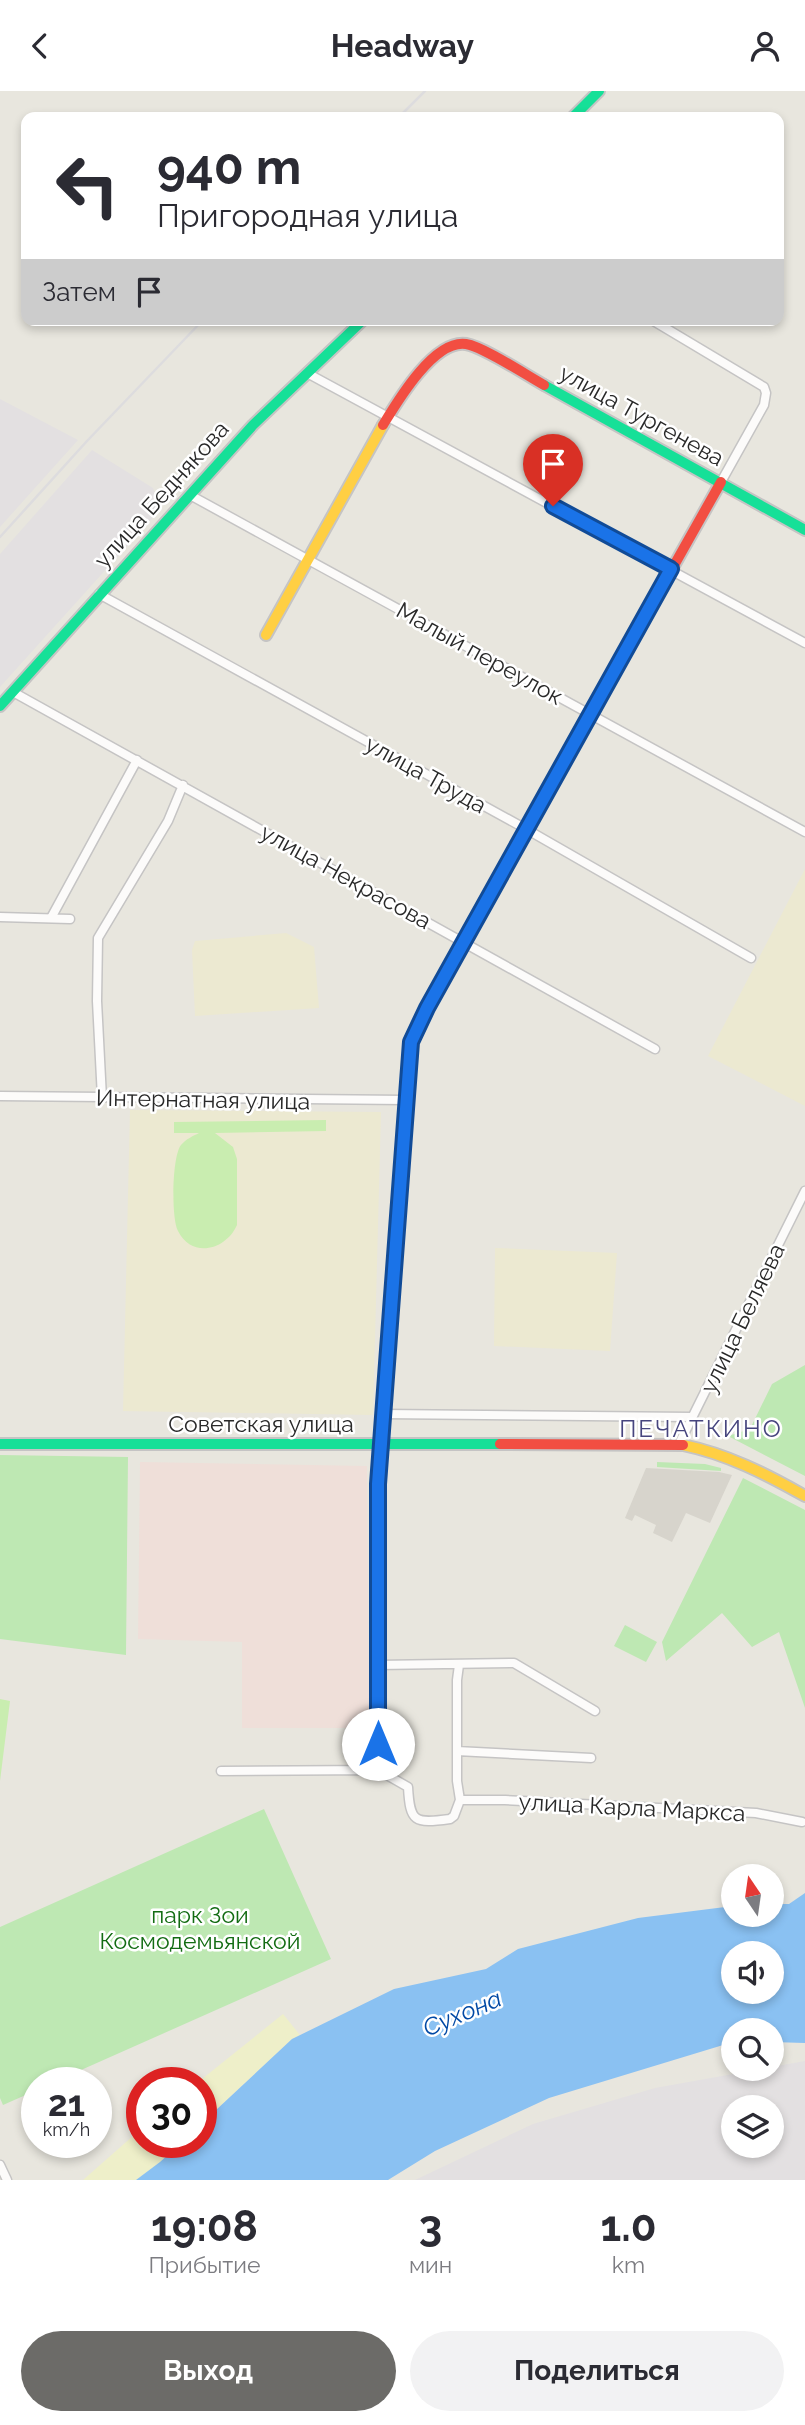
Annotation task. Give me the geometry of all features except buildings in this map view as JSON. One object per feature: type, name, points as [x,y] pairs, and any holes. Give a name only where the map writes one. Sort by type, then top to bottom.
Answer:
[{"type":"street","points":[[578,112],[598,91]]},
{"type":"street","name":"улица Беднякова","points":[[0,706],[253,425],[357,326]]},
{"type":"street","points":[[378,1770],[378,1484],[411,1042],[526,829],[764,405],[766,393],[759,383],[662,326]]},
{"type":"street","name":"улица Тургенева","points":[[389,417],[418,375],[438,354],[456,344],[473,346],[805,530]]},
{"type":"street","points":[[307,373],[805,643]]},
{"type":"street","points":[[266,635],[307,557],[389,417]]},
{"type":"street","name":"Малый переулок","points":[[190,495],[805,832]]},
{"type":"street","name":"улица Труда","points":[[99,594],[526,829],[751,958]]},
{"type":"street","name":"улица Некрасова","points":[[13,692],[655,1049]]},
{"type":"street","points":[[51,918],[137,760]]},
{"type":"street","points":[[102,1098],[97,1001],[98,938],[168,821],[183,785]]},
{"type":"street","points":[[0,917],[71,919]]},
{"type":"street","name":"Интернатная улица","points":[[0,1096],[405,1101]]},
{"type":"street","name":"улица Беляева","points":[[679,1444],[805,1191]]},
{"type":"street","name":"Советская улица","points":[[383,1414],[692,1417]]},
{"type":"street","name":"Советская улица","points":[[0,1444],[679,1444],[722,1454],[757,1469],[805,1496]]},
{"type":"street","points":[[378,1665],[514,1663],[595,1711]]},
{"type":"street","points":[[221,1771],[378,1770],[408,1787],[410,1811],[417,1819],[450,1819],[454,1816],[460,1800],[457,1751],[459,1665]]},
{"type":"street","points":[[457,1751],[591,1758]]},
{"type":"street","name":"улица Карла Маркса","points":[[460,1800],[756,1813],[803,1822]]},
{"type":"street","points":[[0,2165],[7,2180]]},
{"type":"shaded area","points":[[0,399],[78,440],[0,527]]},
{"type":"shaded area","points":[[92,450],[153,488],[159,509],[0,687],[0,554]]},
{"type":"shaded area","points":[[805,869],[805,1106],[708,1056]]},
{"type":"shaded area","points":[[286,933],[314,947],[319,1008],[195,1016],[192,950],[195,941]]},
{"type":"shaded area","points":[[130,1110],[381,1112],[373,1415],[123,1411]]},
{"type":"shaded area","points":[[495,1248],[617,1253],[610,1351],[494,1346]]},
{"type":"shaded area","points":[[140,1462],[367,1466],[369,1728],[242,1728],[242,1642],[138,1639]]},
{"type":"shaded area","points":[[646,1468],[732,1475],[710,1523],[686,1513],[672,1542],[653,1533],[656,1525],[635,1515],[632,1521],[625,1518]]},
{"type":"shaded area","points":[[805,2061],[805,2180],[415,2180],[533,2124],[655,2088],[721,2076],[721,2081],[784,2081],[784,2065]]},
{"type":"green space","points":[[326,1120],[326,1131],[215,1133],[233,1147],[237,1159],[237,1225],[225,1240],[209,1248],[200,1248],[184,1240],[178,1231],[174,1214],[176,1161],[181,1145],[199,1133],[174,1133],[174,1122]]},
{"type":"green space","points":[[805,1365],[805,1476],[728,1436],[750,1429],[772,1384]]},
{"type":"green space","points":[[0,1455],[128,1457],[126,1655],[0,1639]]},
{"type":"green space","points":[[657,1462],[705,1464],[721,1468],[721,1471],[657,1467]]},
{"type":"green space","points":[[743,1478],[805,1510],[805,1708],[779,1632],[752,1647],[722,1613],[666,1661],[662,1642]]},
{"type":"green space","points":[[625,1625],[657,1642],[646,1662],[614,1646]]},
{"type":"green space","points":[[0,1699],[10,1701],[0,1781]]},
{"type":"green space","name":"парк Зои Космодемьянской","points":[[264,1809],[331,1959],[88,2067],[21,2067],[21,2097],[3,2105],[0,2098],[0,1927]]},
{"type":"sand","points":[[283,2014],[300,2035],[292,2039],[217,2109],[217,2067]]},
{"type":"sand","points":[[126,2142],[126,2158],[165,2158],[136,2180],[83,2180],[108,2158],[112,2158],[112,2154]]},
{"type":"water","name":"Сухона","points":[[805,1893],[805,2043],[784,2042],[784,2018],[721,2018],[721,2046],[549,2098],[435,2151],[388,2180],[136,2180],[164,2158],[217,2158],[217,2109],[292,2039],[394,1989],[486,1969],[518,1949],[638,1918],[721,1908],[721,1927],[784,1927],[784,1904],[789,1904]]},
{"type":"railway","points":[[404,112],[425,91]]},
{"type":"railway","points":[[0,537],[197,326]]},
{"type":"traffic: fast","points":[[578,112],[599,91]]},
{"type":"traffic: fast","points":[[0,706],[253,425],[357,326]]},
{"type":"traffic: fast","points":[[544,385],[805,530]]},
{"type":"traffic: fast","points":[[381,1444],[411,1042],[415,1030],[654,601]]},
{"type":"traffic: fast","points":[[0,1444],[500,1444]]},
{"type":"traffic: slow","points":[[266,635],[383,425]]},
{"type":"traffic: slow","points":[[683,1445],[746,1466],[805,1496]]},
{"type":"traffic: jam","points":[[383,425],[429,361],[454,345],[474,346],[544,385]]},
{"type":"traffic: jam","points":[[654,601],[721,482]]},
{"type":"traffic: jam","points":[[500,1444],[683,1445]]},
{"type":"district","name":"ПЕЧАТКИНО","points":[[701,1428]]},
{"type":"route","points":[[378,1744],[378,1484],[411,1042],[427,1008],[671,569],[553,506]]}]
